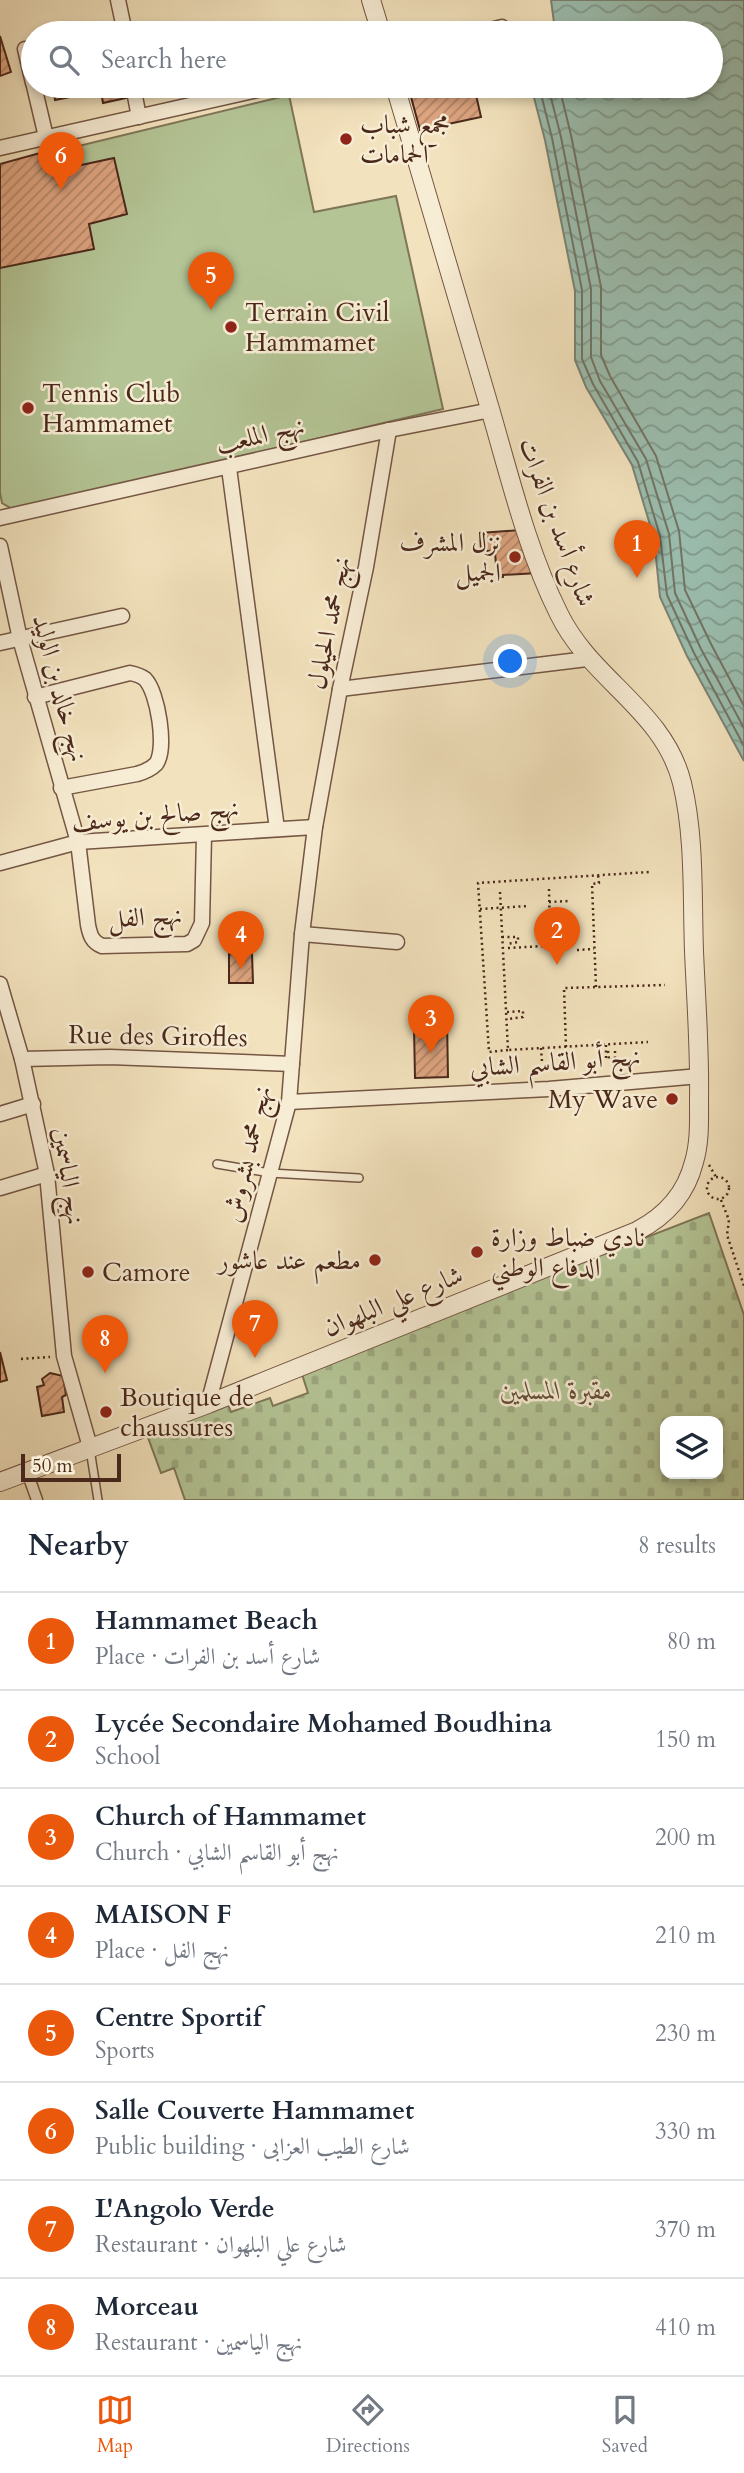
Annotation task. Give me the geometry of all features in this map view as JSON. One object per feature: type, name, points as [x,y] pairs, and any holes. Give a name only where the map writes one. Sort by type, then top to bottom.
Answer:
[{"type":"street","points":[[118,0],[122,21]]},
{"type":"street","points":[[371,0],[377,21]]},
{"type":"street","points":[[37,98],[46,137]]},
{"type":"street","points":[[135,98],[139,117]]},
{"type":"street","points":[[0,148],[222,98]]},
{"type":"street","name":"شارع أسد بن الفرات","points":[[399,98],[543,578],[560,617],[587,659],[643,713],[665,743],[681,782],[688,831],[700,1076]]},
{"type":"street","name":"نهج الملعب","points":[[0,518],[389,430],[491,410]]},
{"type":"street","name":"نهج محمد الحيلول","points":[[315,827],[366,567],[389,430]]},
{"type":"street","points":[[229,468],[277,829]]},
{"type":"street","name":"نهج خالد بن الوليد","points":[[0,550],[35,697],[78,842]]},
{"type":"street","points":[[0,643],[122,616]]},
{"type":"street","points":[[341,689],[587,659]]},
{"type":"street","points":[[35,697],[130,673],[146,680],[153,695],[162,740],[162,751],[157,763],[148,771],[137,775],[61,788]]},
{"type":"street","name":"نهج صالح بن يوسف","points":[[0,863],[78,842],[315,827]]},
{"type":"street","name":"نهج محمد بشروش","points":[[208,1404],[289,1102],[302,934],[315,827]]},
{"type":"street","name":"نهج الفل","points":[[78,842],[89,933],[96,944],[187,944],[194,940],[202,923],[204,835]]},
{"type":"street","points":[[302,934],[397,942]]},
{"type":"street","name":"نهج الياسمين","points":[[0,984],[22,1059],[47,1174],[64,1356],[90,1447]]},
{"type":"street","name":"Rue des Girofles","points":[[22,1059],[110,1057],[292,1064]]},
{"type":"street","name":"نهج أبو القاسم الشابي","points":[[289,1102],[549,1088],[700,1076]]},
{"type":"street","name":"شارع علي البلهوان","points":[[0,1482],[208,1404],[654,1222],[680,1195],[695,1161],[700,1076]]},
{"type":"street","points":[[0,1114],[33,1104]]},
{"type":"street","points":[[0,1188],[47,1174]]},
{"type":"street","points":[[27,1472],[37,1500]]},
{"type":"lane","points":[[217,1164],[270,1173],[359,1178]]},
{"type":"lane","name":"نهج الياسمين","points":[[90,1447],[98,1500]]},
{"type":"path","points":[[648,1042],[489,1052],[478,883],[649,872]]},
{"type":"path","points":[[596,987],[592,884],[599,883],[598,876]]},
{"type":"path","points":[[549,889],[551,940],[566,941],[566,936],[555,936]]},
{"type":"path","points":[[500,892],[508,1051]]},
{"type":"path","points":[[549,902],[569,901]]},
{"type":"path","points":[[480,909],[528,906]]},
{"type":"path","points":[[502,937],[518,937],[518,942],[508,946],[561,945]]},
{"type":"path","points":[[577,950],[595,949]]},
{"type":"path","points":[[566,1047],[564,988],[665,985]]},
{"type":"path","points":[[507,1012],[523,1011],[523,1017],[509,1019]]},
{"type":"path","points":[[606,1045],[606,1059]]},
{"type":"path","points":[[541,1048],[542,1062]]},
{"type":"path","points":[[608,1051],[609,1060],[615,1060],[615,1049]]},
{"type":"path","points":[[716,1177],[722,1177],[729,1187],[726,1197],[721,1200],[709,1197],[707,1193],[708,1183],[716,1177]]},
{"type":"path","points":[[721,1200],[729,1220],[727,1235],[744,1286]]},
{"type":"path","points":[[21,1359],[64,1356]]},
{"type":"green space","points":[[277,98],[290,98],[314,212],[396,196],[443,409],[14,510],[2,503],[0,493],[0,165]]},
{"type":"green space","name":"مقبرة المسلمين","points":[[709,1213],[744,1315],[744,1500],[185,1500],[174,1468],[161,1473],[146,1432],[227,1402],[231,1412],[270,1398],[273,1406],[308,1393],[301,1371]]},
{"type":"water","points":[[551,0],[744,0],[744,761],[687,656],[660,597],[654,538],[632,465],[586,387],[575,360],[575,291],[534,98],[723,98],[723,21],[554,21]]},
{"type":"building","points":[[0,36],[11,72],[0,76]]},
{"type":"building","points":[[102,98],[126,98],[103,103]]},
{"type":"building","points":[[411,98],[477,98],[481,117],[420,130]]},
{"type":"building","points":[[69,145],[72,167],[114,158],[127,214],[89,224],[94,249],[0,268],[0,164]]},
{"type":"building","name":"نزل المشرف الجميل","points":[[520,530],[538,573],[503,575],[497,578],[495,552],[481,550],[480,533]]},
{"type":"building","points":[[229,954],[252,954],[253,983],[229,983]]},
{"type":"building","points":[[447,1019],[448,1077],[415,1078],[414,1028],[426,1028],[426,1020]]},
{"type":"building","points":[[0,1352],[7,1380],[0,1382]]},
{"type":"building","points":[[50,1373],[63,1376],[66,1395],[62,1397],[64,1412],[42,1416],[37,1387],[44,1385],[42,1379]]},
{"type":"place","name":"مجمع شباب الحمامات","points":[[346,139]]},
{"type":"place","name":"Salle Couverte Hammamet","points":[[61,190]]},
{"type":"place","name":"Centre Sportif","points":[[211,310]]},
{"type":"place","name":"Terrain Civil Hammamet","points":[[231,327]]},
{"type":"place","name":"Tennis Club Hammamet","points":[[28,408]]},
{"type":"place","name":"نزل المشرف الجميل","points":[[515,557]]},
{"type":"place","name":"Hammamet Beach","points":[[637,578]]},
{"type":"place","name":"Lycée Secondaire Mohamed Boudhina","points":[[557,965]]},
{"type":"place","name":"MAISON F","points":[[241,969]]},
{"type":"place","name":"Church of Hammamet","points":[[431,1053]]},
{"type":"place","name":"My Wave","points":[[672,1099]]},
{"type":"place","name":"نادي ضباط وزارة الدفاع الوطني","points":[[477,1252]]},
{"type":"place","name":"مطعم عند عاشور","points":[[375,1260]]},
{"type":"place","name":"Camore","points":[[88,1272]]},
{"type":"place","name":"L'Angolo Verde","points":[[255,1358]]},
{"type":"place","name":"Morceau","points":[[105,1373]]},
{"type":"place","name":"Boutique de chaussures","points":[[106,1412]]}]
